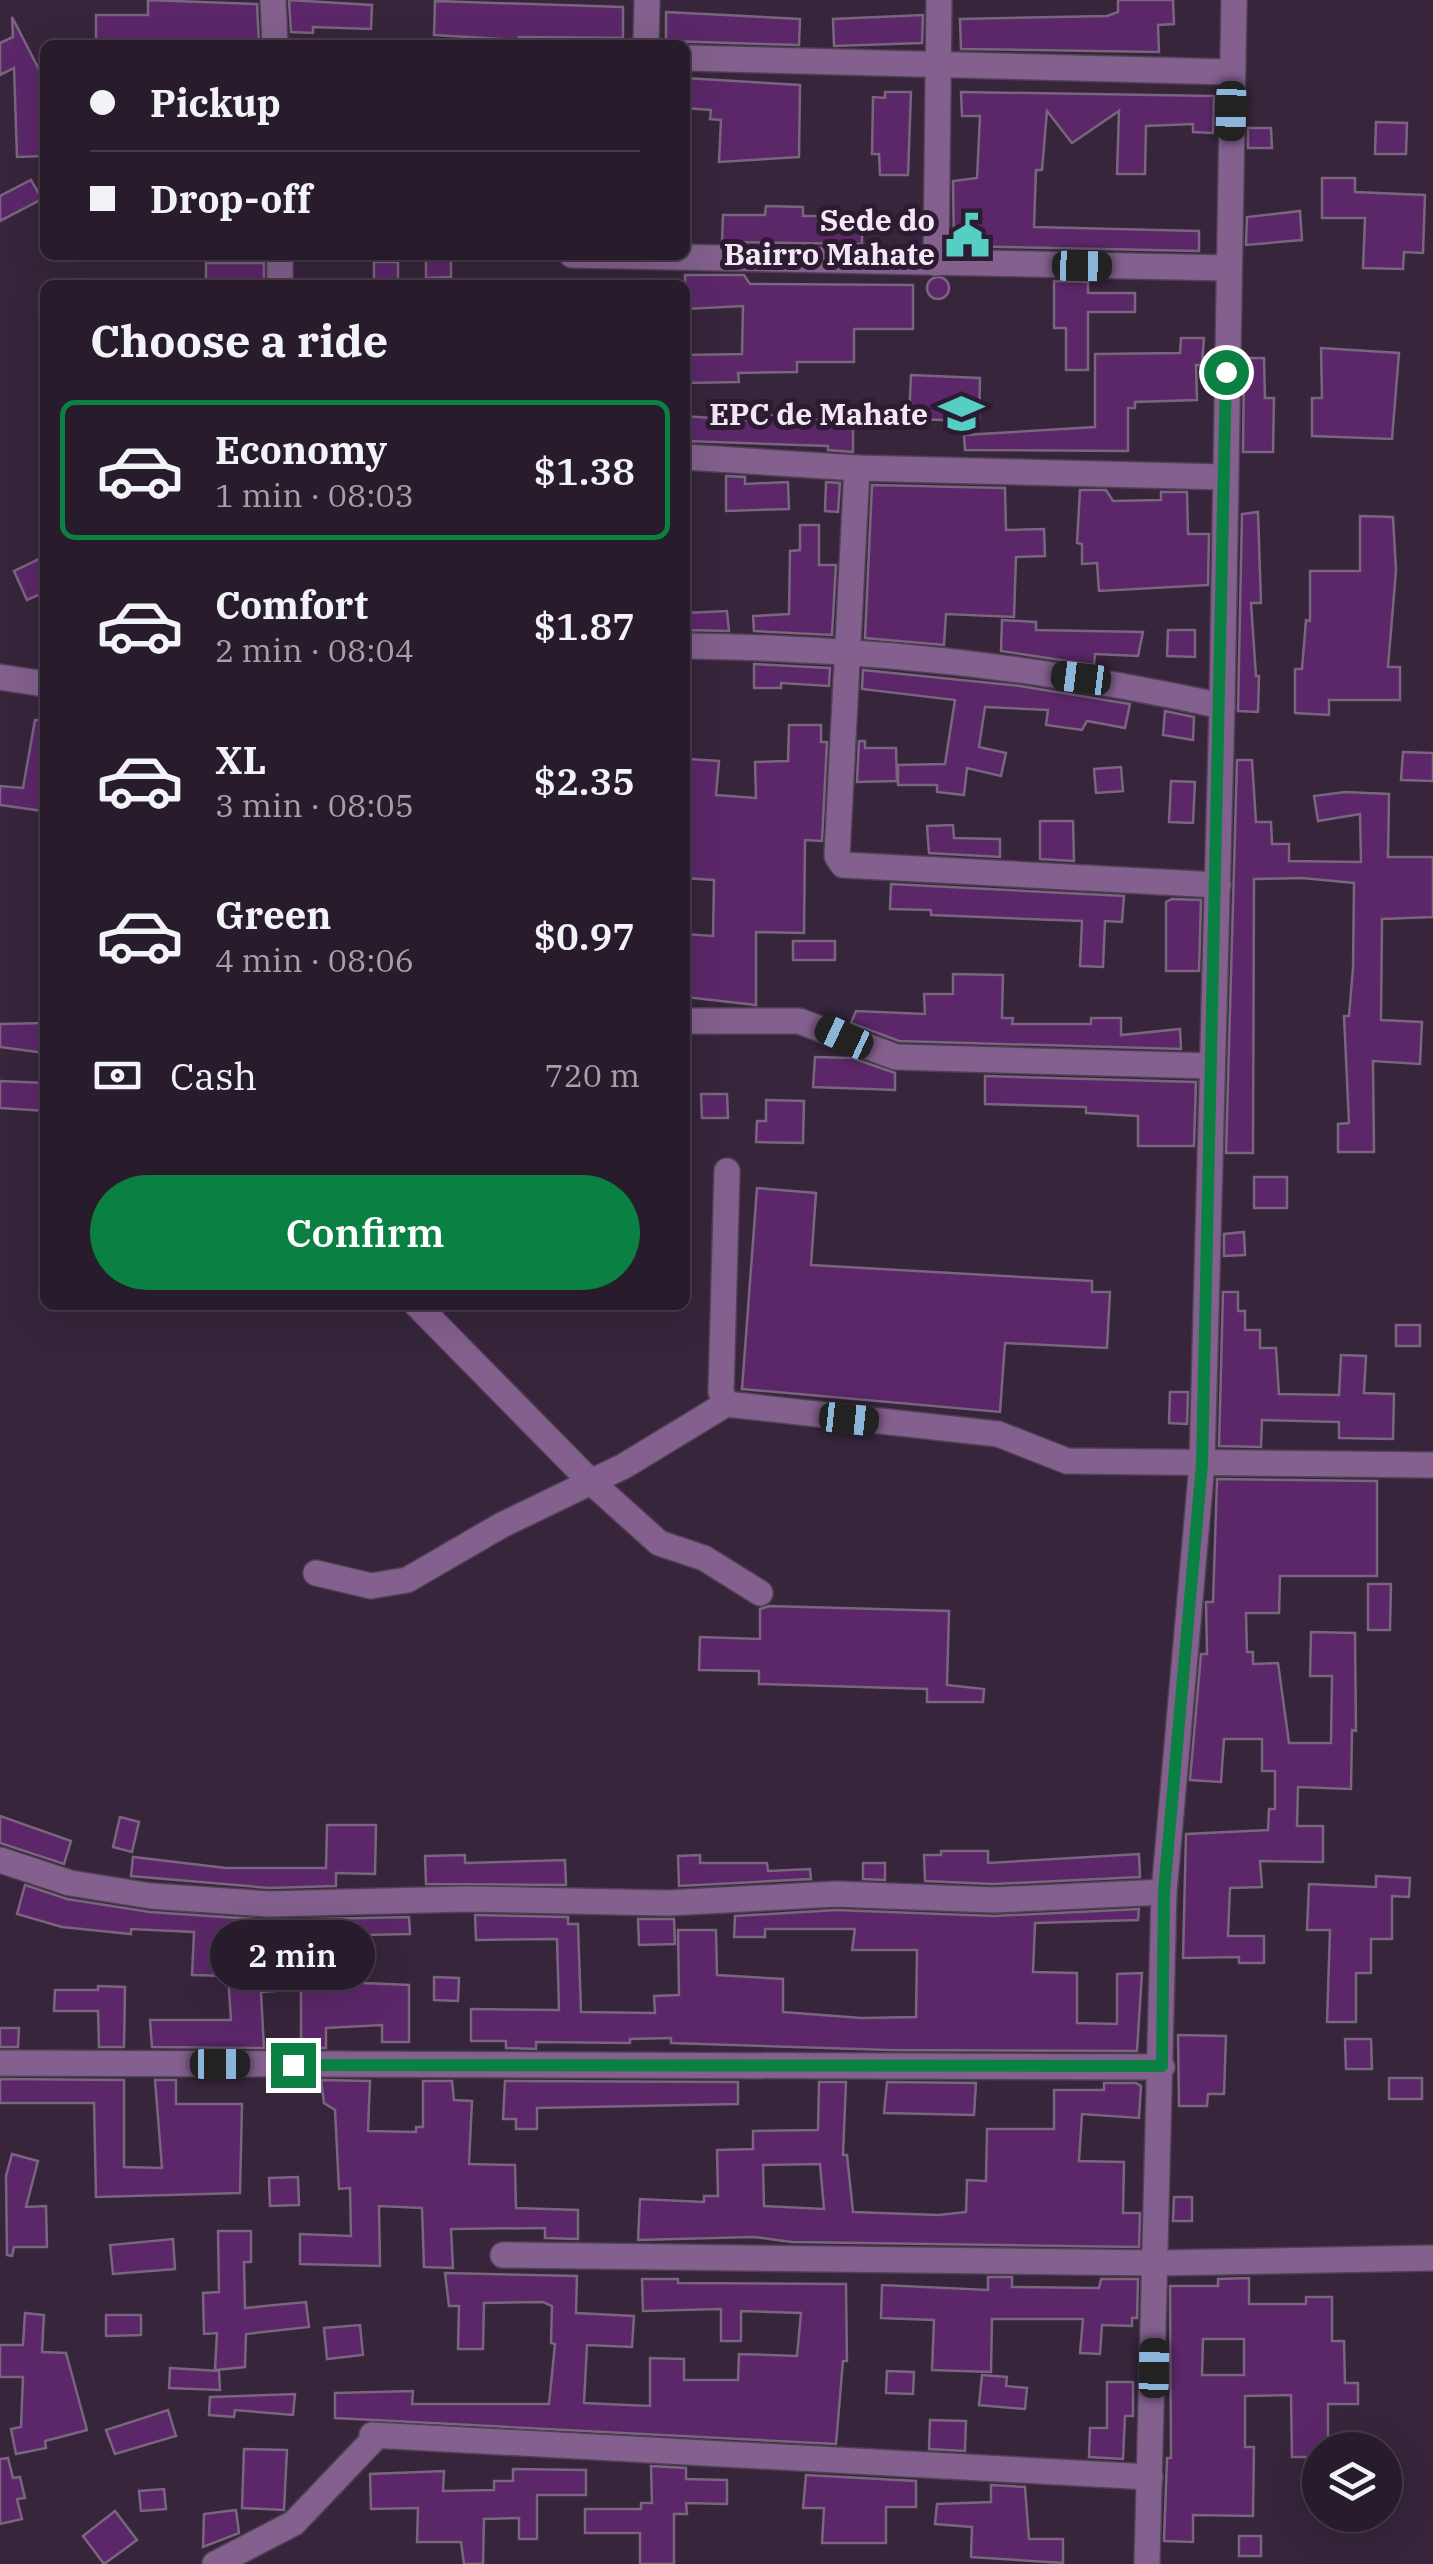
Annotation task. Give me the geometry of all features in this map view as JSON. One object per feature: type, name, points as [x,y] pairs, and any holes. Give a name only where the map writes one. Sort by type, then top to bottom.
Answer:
[{"type":"street","points":[[273,0],[275,40]]},
{"type":"street","points":[[646,40],[647,0]]},
{"type":"street","points":[[936,263],[939,0]]},
{"type":"street","points":[[1148,2564],[1164,1892],[1202,1464],[1222,706],[1234,0]]},
{"type":"street","points":[[690,58],[1232,72]]},
{"type":"street","points":[[601,260],[636,266],[936,263],[1228,268]]},
{"type":"street","points":[[690,457],[857,468],[1225,477]]},
{"type":"street","points":[[857,468],[837,856],[844,865],[1218,885]]},
{"type":"street","points":[[690,646],[850,651],[1114,682],[1222,706]]},
{"type":"street","points":[[0,677],[40,683]]},
{"type":"street","points":[[690,1021],[817,1024],[896,1057],[1212,1066]]},
{"type":"street","points":[[726,1404],[722,1392],[727,1171]]},
{"type":"street","points":[[422,1310],[588,1480],[660,1542],[704,1558],[760,1594]]},
{"type":"street","points":[[316,1572],[371,1586],[407,1580],[588,1480],[624,1466],[726,1404],[998,1434],[1067,1461],[1433,1465]]},
{"type":"street","points":[[0,1860],[70,1882],[269,1904],[466,1899],[668,1903],[870,1894],[994,1900],[1164,1892]]},
{"type":"street","points":[[0,2063],[1162,2066]]},
{"type":"street","points":[[502,2254],[1156,2263],[1433,2258]]},
{"type":"street","points":[[215,2564],[294,2523],[372,2442],[372,2435],[1150,2476]]},
{"type":"building","points":[[148,0],[257,4],[259,40],[96,40],[96,15],[148,15]]},
{"type":"building","points":[[289,0],[372,5],[371,29],[313,27],[313,33],[291,32]]},
{"type":"building","points":[[1118,0],[1173,0],[1174,24],[1158,25],[1159,52],[961,49],[960,19],[1107,16],[1118,12]]},
{"type":"building","points":[[435,1],[623,7],[623,38],[518,40],[434,35]]},
{"type":"building","points":[[666,12],[800,19],[799,45],[666,40]]},
{"type":"building","points":[[923,15],[922,43],[834,46],[833,19]]},
{"type":"building","points":[[12,17],[40,71],[40,156],[17,157],[14,68],[0,75],[0,43],[13,37]]},
{"type":"building","points":[[690,78],[800,85],[799,157],[719,162],[721,120],[710,119],[711,110],[690,108]]},
{"type":"building","points":[[885,92],[911,92],[908,175],[880,175],[879,154],[872,154],[873,97],[885,98]]},
{"type":"building","points":[[961,92],[1214,96],[1213,133],[1193,132],[1193,124],[1146,126],[1145,174],[1117,174],[1119,111],[1072,143],[1047,111],[1042,170],[1036,170],[1034,227],[1199,231],[1199,251],[954,246],[953,181],[977,178],[980,116],[962,116]]},
{"type":"building","points":[[1376,122],[1407,123],[1406,154],[1375,154]]},
{"type":"building","points":[[1248,128],[1271,128],[1272,148],[1248,148]]},
{"type":"building","points":[[1322,178],[1355,178],[1355,192],[1425,195],[1423,253],[1404,252],[1403,269],[1363,268],[1365,218],[1322,218]]},
{"type":"building","points":[[31,180],[40,200],[0,221],[0,196]]},
{"type":"building","points":[[766,206],[803,207],[803,216],[862,216],[862,244],[722,242],[723,215],[765,215]]},
{"type":"building","points":[[1300,211],[1302,240],[1246,245],[1247,217]]},
{"type":"building","points":[[426,260],[451,260],[451,277],[426,278]]},
{"type":"building","points":[[374,262],[398,262],[398,280],[374,280]]},
{"type":"building","points":[[206,263],[264,263],[264,280],[206,280]]},
{"type":"building","points":[[685,275],[744,275],[750,284],[913,285],[913,329],[854,329],[854,362],[797,362],[797,372],[738,373],[739,382],[690,383],[690,355],[742,354],[743,306],[690,309],[690,280],[685,280]]},
{"type":"building","points":[[938,277],[946,280],[946,296],[938,299],[930,296],[927,288],[930,280]]},
{"type":"building","points":[[1054,281],[1088,282],[1088,293],[1135,293],[1135,312],[1088,312],[1088,370],[1066,370],[1066,328],[1054,328]]},
{"type":"building","points":[[1181,338],[1204,338],[1202,365],[1196,365],[1197,400],[1135,402],[1135,408],[1128,408],[1128,451],[965,450],[964,435],[1095,427],[1095,354],[1180,353]]},
{"type":"building","points":[[1321,348],[1399,353],[1392,439],[1312,436],[1312,398],[1322,398]]},
{"type":"building","points":[[1244,358],[1264,358],[1265,398],[1274,398],[1273,452],[1243,452]]},
{"type":"building","points":[[911,375],[980,378],[979,421],[909,419]]},
{"type":"building","points":[[755,413],[815,420],[853,419],[853,452],[828,450],[828,446],[690,441],[690,416],[754,421]]},
{"type":"building","points":[[726,476],[745,477],[745,484],[788,482],[789,509],[726,511]]},
{"type":"building","points":[[826,482],[840,483],[838,512],[825,511]]},
{"type":"building","points":[[872,485],[1005,488],[1006,530],[1044,529],[1045,556],[1016,557],[1014,617],[946,614],[944,645],[865,638]]},
{"type":"building","points":[[1080,490],[1106,490],[1113,501],[1161,500],[1161,492],[1187,492],[1188,534],[1209,534],[1208,585],[1099,591],[1097,563],[1082,564],[1082,544],[1077,543]]},
{"type":"building","points":[[1258,512],[1261,603],[1251,603],[1259,676],[1258,712],[1238,711],[1242,514]]},
{"type":"building","points":[[1360,516],[1393,517],[1396,571],[1388,667],[1400,667],[1400,700],[1329,700],[1329,715],[1295,713],[1295,669],[1302,669],[1306,620],[1310,621],[1310,571],[1360,571]]},
{"type":"building","points":[[800,525],[819,525],[819,565],[836,565],[832,635],[754,631],[753,616],[789,614],[790,551],[800,550]]},
{"type":"building","points":[[40,558],[40,594],[27,600],[14,571]]},
{"type":"building","points":[[727,611],[729,631],[690,630],[690,613]]},
{"type":"building","points":[[1002,620],[1036,622],[1036,630],[1143,632],[1138,656],[1095,654],[1094,665],[1001,651]]},
{"type":"building","points":[[1168,630],[1195,630],[1195,657],[1167,656]]},
{"type":"building","points":[[754,664],[830,668],[829,686],[781,683],[781,688],[754,688]]},
{"type":"building","points":[[863,670],[1020,686],[1130,704],[1125,728],[1087,721],[1082,730],[1046,725],[1048,710],[985,707],[979,747],[1006,753],[1001,776],[967,768],[964,795],[937,792],[937,785],[898,785],[898,765],[945,764],[955,700],[862,689]]},
{"type":"building","points":[[1165,711],[1194,717],[1193,740],[1163,735]]},
{"type":"building","points":[[35,720],[40,720],[40,811],[0,805],[0,786],[23,788]]},
{"type":"building","points":[[789,725],[821,725],[821,742],[827,742],[822,841],[805,840],[804,933],[756,932],[756,1005],[690,998],[690,934],[713,936],[714,880],[690,878],[690,759],[719,761],[716,795],[756,798],[755,762],[788,761]]},
{"type":"building","points":[[859,741],[865,741],[865,748],[896,748],[897,781],[857,782]]},
{"type":"building","points":[[1403,752],[1433,753],[1433,781],[1401,780]]},
{"type":"building","points":[[1237,760],[1252,760],[1256,822],[1271,822],[1272,844],[1289,844],[1289,861],[1361,862],[1360,814],[1318,821],[1314,796],[1345,792],[1389,794],[1388,857],[1433,857],[1433,917],[1382,919],[1381,1020],[1422,1022],[1420,1064],[1373,1061],[1374,1152],[1338,1152],[1338,1124],[1349,1123],[1344,1016],[1349,1016],[1353,968],[1354,883],[1302,878],[1254,879],[1253,1153],[1226,1153]]},
{"type":"building","points":[[1121,767],[1123,791],[1096,793],[1094,769]]},
{"type":"building","points":[[1171,781],[1195,782],[1193,823],[1169,822]]},
{"type":"building","points":[[1040,821],[1073,821],[1074,861],[1040,859]]},
{"type":"building","points":[[953,825],[954,838],[1000,839],[1000,857],[929,853],[927,826]]},
{"type":"building","points":[[891,884],[1124,896],[1122,922],[1105,921],[1103,967],[1080,966],[1082,921],[931,915],[931,910],[890,909]]},
{"type":"building","points":[[1201,900],[1199,971],[1166,971],[1166,902]]},
{"type":"building","points":[[793,941],[835,941],[835,960],[793,960]]},
{"type":"building","points":[[953,974],[1003,975],[1002,1018],[1013,1018],[1012,1024],[1091,1024],[1091,1018],[1121,1018],[1121,1035],[1180,1029],[1181,1049],[899,1041],[851,1023],[856,1011],[925,1014],[924,994],[953,994]]},
{"type":"building","points":[[40,1023],[40,1052],[0,1047],[0,1024]]},
{"type":"building","points":[[815,1057],[852,1058],[895,1073],[895,1090],[813,1087]]},
{"type":"building","points":[[985,1076],[1196,1082],[1194,1146],[1138,1146],[1138,1116],[1086,1113],[1086,1107],[985,1104]]},
{"type":"building","points":[[0,1081],[40,1083],[40,1111],[0,1108]]},
{"type":"building","points":[[701,1094],[727,1094],[728,1118],[702,1118]]},
{"type":"building","points":[[766,1100],[804,1101],[803,1143],[756,1142],[757,1121],[766,1121]]},
{"type":"building","points":[[1254,1177],[1287,1177],[1287,1208],[1254,1208]]},
{"type":"building","points":[[757,1188],[816,1193],[811,1265],[1092,1281],[1092,1292],[1110,1292],[1107,1348],[1005,1343],[1000,1412],[742,1389]]},
{"type":"building","points":[[1244,1232],[1245,1255],[1224,1256],[1224,1234]]},
{"type":"building","points":[[1223,1292],[1238,1292],[1238,1311],[1245,1311],[1245,1330],[1260,1330],[1260,1348],[1276,1348],[1279,1394],[1339,1395],[1341,1355],[1366,1356],[1364,1393],[1394,1394],[1393,1439],[1339,1438],[1339,1422],[1262,1420],[1261,1447],[1219,1446]]},
{"type":"building","points":[[1396,1325],[1420,1325],[1420,1346],[1396,1346]]},
{"type":"building","points":[[1170,1392],[1188,1392],[1187,1424],[1169,1423]]},
{"type":"building","points":[[1217,1479],[1377,1481],[1377,1576],[1280,1576],[1279,1613],[1246,1613],[1247,1652],[1253,1652],[1253,1664],[1278,1663],[1289,1743],[1331,1743],[1332,1676],[1310,1676],[1311,1632],[1355,1633],[1356,1731],[1352,1730],[1351,1789],[1298,1787],[1297,1826],[1323,1826],[1323,1862],[1260,1861],[1262,1887],[1230,1888],[1228,1936],[1264,1936],[1264,1963],[1239,1963],[1239,1957],[1183,1958],[1186,1834],[1268,1830],[1269,1809],[1275,1809],[1275,1771],[1262,1771],[1262,1739],[1224,1739],[1221,1782],[1190,1780],[1201,1654],[1207,1654],[1206,1602],[1213,1602]]},
{"type":"building","points":[[1368,1584],[1391,1584],[1390,1630],[1368,1630]]},
{"type":"building","points":[[769,1606],[949,1611],[947,1685],[984,1689],[983,1702],[927,1702],[927,1689],[759,1684],[759,1671],[699,1670],[700,1637],[760,1639],[760,1609]]},
{"type":"building","points":[[0,1816],[71,1841],[64,1864],[0,1843]]},
{"type":"building","points":[[120,1817],[139,1822],[132,1852],[113,1847]]},
{"type":"building","points":[[327,1825],[376,1825],[375,1874],[336,1873],[336,1886],[269,1888],[131,1876],[133,1857],[226,1868],[326,1868]]},
{"type":"building","points":[[941,1851],[988,1851],[988,1863],[1139,1854],[1140,1877],[994,1884],[925,1881],[924,1855],[941,1855]]},
{"type":"building","points":[[465,1855],[465,1863],[565,1860],[566,1885],[426,1884],[425,1856]]},
{"type":"building","points":[[700,1855],[700,1863],[767,1863],[768,1871],[810,1869],[811,1879],[679,1886],[678,1856]]},
{"type":"building","points":[[863,1863],[885,1863],[885,1880],[863,1879]]},
{"type":"building","points":[[1376,1876],[1410,1878],[1409,1897],[1392,1896],[1392,1939],[1371,1939],[1371,1973],[1356,1973],[1356,2022],[1327,2022],[1330,1930],[1307,1930],[1309,1884],[1376,1887]]},
{"type":"building","points":[[25,1885],[67,1899],[150,1912],[269,1920],[409,1917],[410,1934],[364,1935],[364,1983],[409,1985],[409,2042],[382,2042],[382,2025],[326,2028],[326,2048],[301,2048],[301,1989],[261,1992],[264,2048],[152,2047],[150,2020],[231,2020],[228,1976],[192,1975],[194,1932],[131,1929],[131,1934],[62,1927],[17,1914]]},
{"type":"building","points":[[1139,1909],[1138,1920],[1035,1923],[1033,1972],[1077,1973],[1077,2023],[1117,2024],[1117,1974],[1142,1973],[1137,2051],[889,2050],[671,2043],[671,2038],[630,2039],[630,2043],[536,2042],[536,2049],[506,2048],[506,2041],[471,2041],[471,2009],[559,2010],[557,1939],[476,1940],[475,1915],[568,1917],[568,1924],[578,1924],[581,2012],[655,2013],[654,1996],[679,1995],[678,1930],[716,1930],[717,1975],[783,1979],[783,2012],[862,2018],[916,2017],[917,1950],[852,1950],[855,1929],[765,1929],[765,1937],[734,1937],[735,1916],[836,1910],[994,1916]]},
{"type":"building","points":[[638,1919],[674,1919],[675,1944],[639,1945]]},
{"type":"building","points":[[434,1977],[459,1978],[458,2001],[434,2000]]},
{"type":"building","points":[[98,1986],[125,1987],[124,2047],[99,2047],[98,2011],[54,2011],[55,1990],[98,1990]]},
{"type":"building","points":[[0,2028],[19,2028],[18,2047],[0,2047]]},
{"type":"building","points":[[1178,2035],[1226,2036],[1224,2094],[1208,2094],[1207,2106],[1179,2106]]},
{"type":"building","points":[[1345,2039],[1371,2039],[1372,2069],[1346,2069]]},
{"type":"building","points":[[1389,2078],[1422,2078],[1422,2099],[1389,2099]]},
{"type":"building","points":[[0,2079],[124,2080],[124,2167],[162,2168],[155,2080],[176,2080],[176,2104],[242,2104],[240,2193],[96,2197],[94,2103],[0,2103]]},
{"type":"building","points":[[321,2080],[370,2081],[368,2131],[416,2132],[416,2127],[423,2127],[423,2081],[452,2081],[454,2100],[472,2101],[469,2164],[515,2165],[516,2208],[578,2210],[578,2239],[545,2238],[545,2228],[451,2229],[453,2268],[424,2267],[422,2208],[379,2206],[380,2266],[300,2264],[300,2234],[351,2236],[350,2188],[339,2189],[335,2110],[324,2103]]},
{"type":"building","points":[[505,2081],[738,2082],[738,2104],[537,2108],[537,2129],[516,2129],[516,2119],[503,2119]]},
{"type":"building","points":[[819,2082],[846,2082],[843,2155],[847,2155],[853,2212],[966,2212],[967,2180],[986,2181],[987,2129],[1054,2129],[1054,2090],[1104,2090],[1104,2083],[1136,2083],[1141,2086],[1139,2118],[1082,2114],[1079,2161],[1124,2162],[1123,2213],[1140,2213],[1139,2247],[792,2242],[754,2237],[638,2240],[640,2199],[704,2202],[704,2196],[718,2196],[717,2150],[753,2149],[753,2131],[818,2130]],"holes":[[[820,2164],[824,2209],[764,2206],[763,2165]]]},
{"type":"building","points":[[887,2082],[976,2083],[974,2115],[884,2113]]},
{"type":"building","points":[[12,2154],[38,2161],[26,2207],[46,2206],[47,2247],[14,2247],[12,2256],[7,2255],[6,2176]]},
{"type":"building","points":[[298,2177],[299,2205],[270,2206],[269,2178]]},
{"type":"building","points":[[1174,2197],[1192,2197],[1192,2221],[1173,2221]]},
{"type":"building","points":[[218,2231],[251,2231],[251,2262],[244,2262],[245,2308],[306,2302],[309,2327],[246,2334],[245,2367],[215,2370],[217,2333],[204,2334],[203,2293],[219,2292]]},
{"type":"building","points":[[173,2239],[175,2269],[113,2274],[110,2245]]},
{"type":"building","points":[[445,2273],[577,2276],[576,2313],[634,2316],[632,2347],[587,2345],[584,2403],[650,2406],[650,2358],[684,2359],[684,2380],[738,2380],[739,2354],[797,2356],[801,2313],[741,2311],[741,2341],[721,2341],[721,2309],[643,2311],[642,2279],[678,2279],[678,2283],[846,2284],[847,2361],[843,2361],[836,2444],[335,2418],[335,2393],[413,2391],[412,2404],[549,2404],[555,2344],[551,2343],[552,2306],[543,2302],[484,2303],[483,2349],[458,2349],[459,2306],[449,2306]]},
{"type":"building","points":[[988,2277],[1012,2277],[1012,2287],[1099,2288],[1101,2279],[1138,2279],[1137,2318],[1132,2318],[1132,2326],[1102,2325],[1100,2354],[1080,2353],[1083,2319],[992,2319],[991,2372],[932,2370],[934,2320],[881,2318],[882,2285],[988,2290]]},
{"type":"building","points":[[1249,2278],[1249,2304],[1306,2304],[1306,2297],[1332,2297],[1332,2341],[1344,2341],[1345,2383],[1358,2383],[1358,2404],[1328,2404],[1328,2432],[1302,2432],[1302,2457],[1292,2457],[1291,2395],[1245,2396],[1245,2447],[1254,2447],[1253,2516],[1193,2515],[1193,2542],[1164,2541],[1167,2458],[1171,2458],[1170,2286],[1218,2286],[1218,2279]],"holes":[[[1203,2339],[1244,2339],[1244,2375],[1202,2375]]]},
{"type":"building","points":[[25,2313],[44,2315],[42,2352],[66,2353],[87,2430],[45,2441],[46,2448],[16,2454],[11,2429],[21,2427],[23,2377],[0,2377],[0,2345],[23,2345]]},
{"type":"building","points":[[106,2315],[141,2315],[141,2335],[106,2336]]},
{"type":"building","points":[[360,2325],[363,2355],[327,2359],[324,2328]]},
{"type":"building","points":[[170,2368],[219,2371],[220,2390],[169,2388]]},
{"type":"building","points":[[887,2371],[914,2372],[913,2394],[886,2393]]},
{"type":"building","points":[[982,2375],[1007,2377],[1006,2386],[1027,2388],[1025,2409],[979,2405]]},
{"type":"building","points":[[1107,2382],[1133,2382],[1133,2416],[1125,2416],[1123,2459],[1089,2457],[1090,2428],[1107,2428]]},
{"type":"building","points":[[295,2394],[293,2415],[235,2410],[234,2417],[209,2415],[210,2397]]},
{"type":"building","points":[[168,2410],[176,2436],[115,2454],[106,2430]]},
{"type":"building","points":[[930,2420],[966,2421],[965,2451],[929,2449]]},
{"type":"building","points":[[244,2449],[287,2450],[284,2510],[242,2508]]},
{"type":"building","points":[[8,2458],[13,2478],[20,2477],[25,2498],[17,2499],[22,2519],[0,2524],[0,2459]]},
{"type":"building","points":[[651,2466],[686,2468],[686,2479],[727,2480],[727,2504],[686,2503],[687,2514],[674,2514],[674,2564],[640,2564],[640,2533],[585,2533],[585,2509],[641,2509],[641,2503],[652,2503]]},
{"type":"building","points":[[513,2469],[586,2470],[586,2495],[537,2495],[537,2539],[519,2539],[519,2518],[484,2519],[483,2564],[464,2564],[461,2542],[417,2542],[418,2508],[371,2509],[370,2474],[444,2471],[443,2491],[494,2490],[494,2481],[513,2481]]},
{"type":"building","points":[[806,2475],[916,2481],[916,2507],[886,2507],[886,2543],[822,2543],[824,2508],[803,2508]]},
{"type":"building","points":[[991,2485],[1025,2487],[1029,2539],[1063,2539],[1063,2563],[971,2557],[972,2527],[935,2524],[937,2504],[991,2502]]},
{"type":"building","points":[[164,2489],[166,2509],[141,2511],[139,2491]]},
{"type":"building","points":[[236,2510],[239,2533],[203,2547],[204,2514]]},
{"type":"building","points":[[115,2511],[137,2540],[104,2564],[83,2536]]},
{"type":"building","points":[[1239,2536],[1261,2536],[1261,2556],[1239,2556]]},
{"type":"place","name":"Sede do Bairro Mahate","points":[[968,236]]},
{"type":"place","name":"EPC de Mahate","points":[[961,413]]},
{"type":"route","points":[[293,2065],[1162,2066],[1164,1892],[1202,1464],[1226,372]]}]
